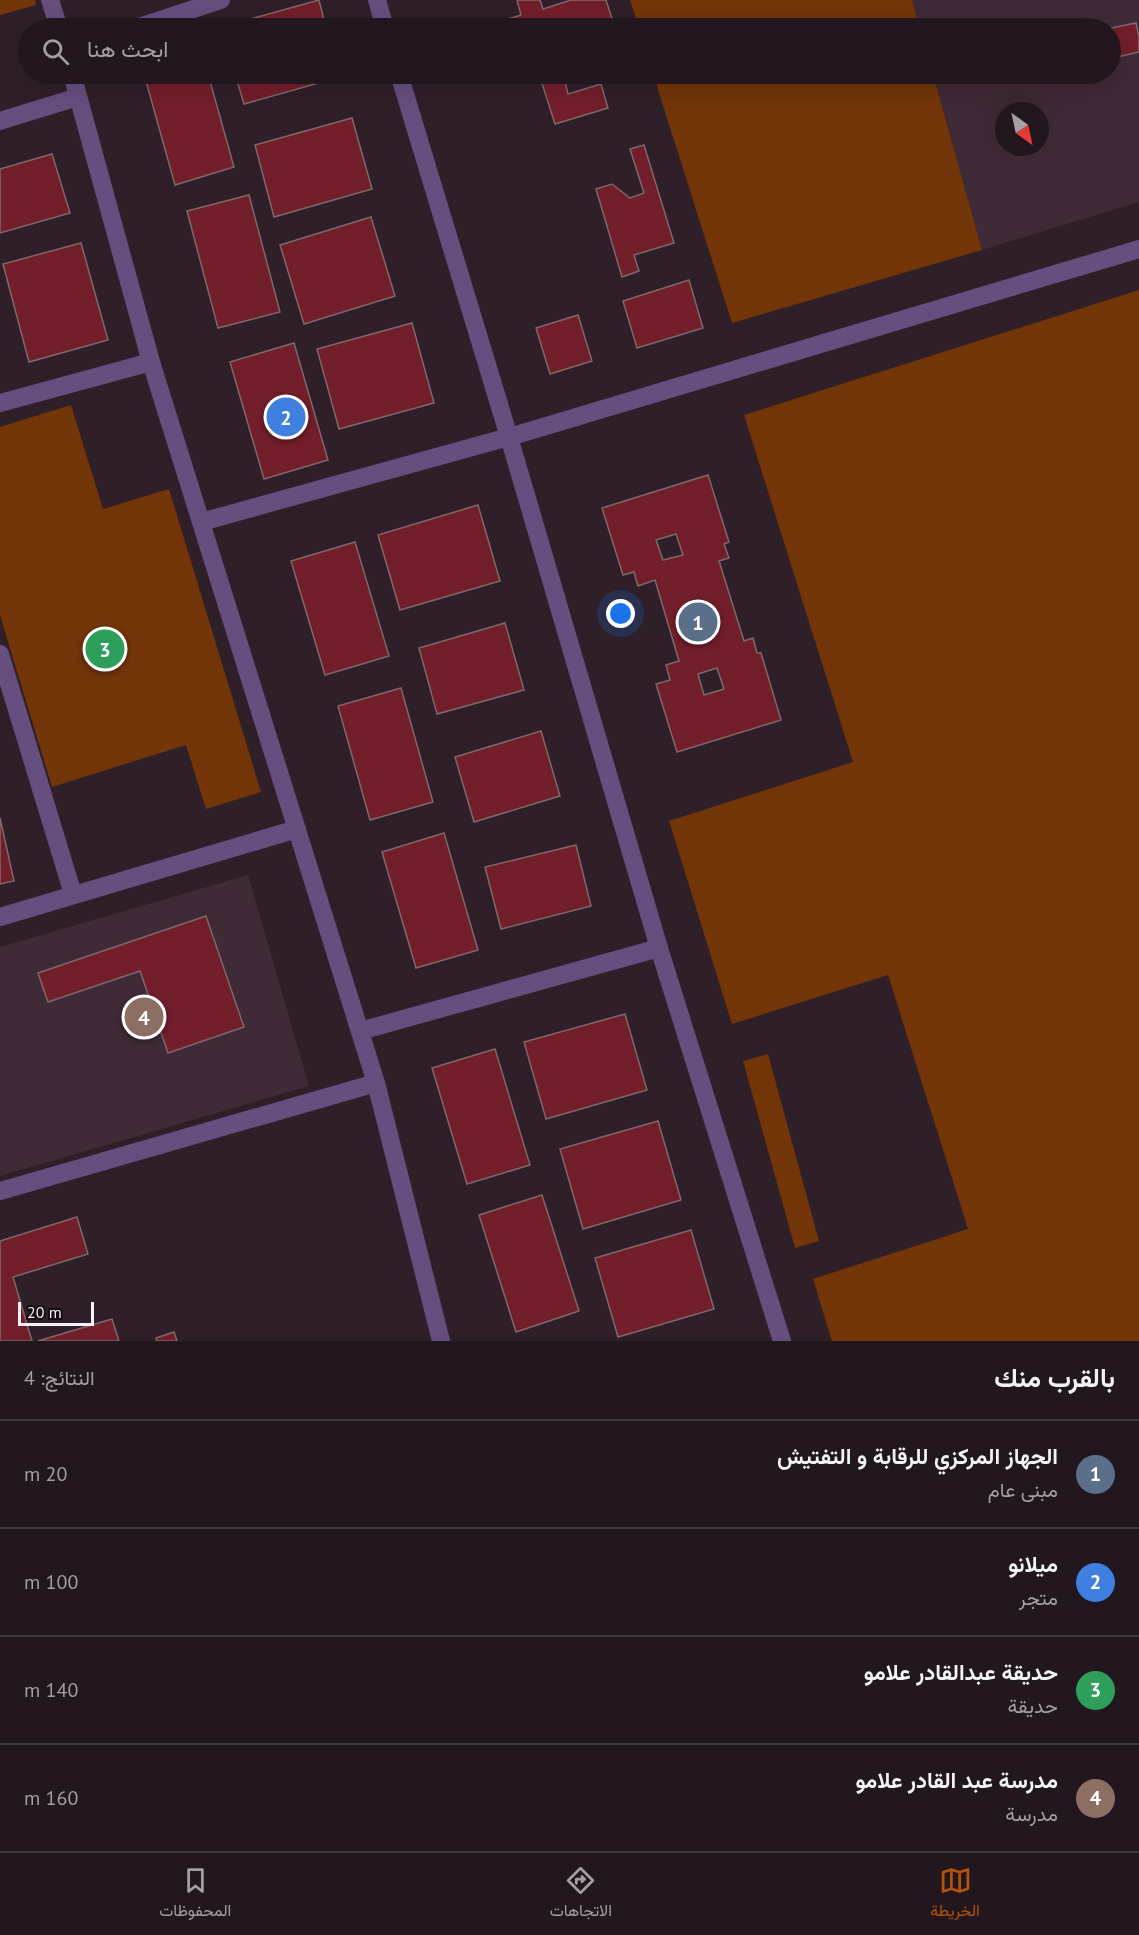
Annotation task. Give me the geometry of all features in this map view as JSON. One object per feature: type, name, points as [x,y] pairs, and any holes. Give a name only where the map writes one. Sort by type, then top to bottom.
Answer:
[{"type":"street","points":[[50,0],[56,18]]},
{"type":"street","points":[[167,18],[222,0]]},
{"type":"street","points":[[377,0],[382,18]]},
{"type":"street","points":[[75,84],[151,362],[376,1083],[441,1341]]},
{"type":"street","points":[[402,84],[659,948],[782,1341]]},
{"type":"street","points":[[0,121],[78,97]]},
{"type":"street","points":[[201,522],[508,437],[1139,249]]},
{"type":"street","points":[[0,403],[151,362]]},
{"type":"street","points":[[0,654],[74,894]]},
{"type":"street","points":[[0,916],[297,828]]},
{"type":"street","points":[[360,1031],[659,948]]},
{"type":"street","points":[[0,1191],[376,1083]]},
{"type":"shaded area","points":[[0,0],[35,0],[36,5],[0,15]]},
{"type":"shaded area","points":[[630,0],[912,0],[917,18],[636,18]]},
{"type":"shaded area","points":[[912,0],[1139,0],[1139,202],[982,250],[936,84],[1121,84],[1121,18],[917,18]]},
{"type":"shaded area","points":[[656,84],[936,84],[982,250],[732,323]]},
{"type":"shaded area","points":[[1139,290],[1139,1341],[832,1341],[813,1279],[968,1229],[888,975],[732,1024],[669,821],[853,762],[744,415]]},
{"type":"shaded area","points":[[71,405],[103,509],[169,489],[261,792],[206,809],[186,745],[52,787],[0,615],[0,427]]},
{"type":"shaded area","points":[[248,875],[309,1086],[0,1176],[0,947]]},
{"type":"shaded area","points":[[768,1054],[819,1241],[795,1248],[743,1061]]},
{"type":"building","points":[[319,0],[324,18],[254,18]]},
{"type":"building","points":[[517,0],[540,0],[543,9],[571,0],[606,0],[612,18],[511,18],[521,15]]},
{"type":"building","points":[[1136,23],[1139,52],[1121,56],[1121,26]]},
{"type":"building","points":[[147,84],[211,84],[234,167],[175,185]]},
{"type":"building","points":[[238,84],[315,84],[244,104]]},
{"type":"building","points":[[542,84],[566,84],[568,94],[601,84],[608,108],[555,124]]},
{"type":"building","points":[[352,118],[372,189],[274,217],[255,145]]},
{"type":"building","points":[[644,145],[674,243],[634,255],[639,271],[622,277],[596,189],[612,184],[630,198],[644,193],[630,149]]},
{"type":"building","points":[[52,154],[70,213],[0,233],[0,169]]},
{"type":"building","points":[[249,195],[280,312],[218,328],[187,211]]},
{"type":"building","points":[[371,217],[395,296],[304,324],[280,245]]},
{"type":"building","points":[[81,243],[108,340],[29,362],[3,264]]},
{"type":"building","points":[[689,280],[703,328],[637,348],[623,301]]},
{"type":"building","points":[[578,315],[592,361],[550,374],[536,328]]},
{"type":"building","points":[[412,323],[434,403],[339,429],[317,349]]},
{"type":"building","points":[[294,343],[328,460],[264,479],[230,362]]},
{"type":"building","points":[[708,475],[729,542],[724,544],[729,558],[719,561],[744,641],[753,638],[757,653],[761,653],[781,720],[677,752],[656,684],[670,680],[666,665],[679,661],[655,580],[638,586],[634,572],[623,575],[602,508]],"holes":[[[676,534],[683,555],[663,560],[656,540]],[[717,668],[724,689],[704,695],[698,674]]]},
{"type":"building","points":[[478,505],[500,581],[400,610],[378,535]]},
{"type":"building","points":[[355,542],[389,656],[325,675],[291,561]]},
{"type":"building","points":[[505,623],[524,690],[437,714],[419,648]]},
{"type":"building","points":[[401,688],[433,802],[370,820],[338,706]]},
{"type":"building","points":[[541,731],[560,796],[474,822],[455,757]]},
{"type":"building","points":[[0,818],[14,881],[0,884]]},
{"type":"building","points":[[444,833],[478,950],[416,968],[382,852]]},
{"type":"building","points":[[576,845],[591,906],[501,929],[485,867]]},
{"type":"building","points":[[206,916],[244,1027],[168,1053],[140,971],[48,1002],[38,973]]},
{"type":"building","points":[[625,1014],[647,1090],[546,1119],[524,1042]]},
{"type":"building","points":[[495,1049],[530,1165],[467,1184],[432,1068]]},
{"type":"building","points":[[658,1121],[681,1200],[583,1229],[560,1149]]},
{"type":"building","points":[[542,1195],[579,1311],[516,1332],[479,1215]]},
{"type":"building","points":[[77,1217],[88,1254],[13,1277],[32,1341],[0,1341],[0,1241]]},
{"type":"building","points":[[691,1230],[714,1309],[618,1337],[595,1258]]},
{"type":"building","points":[[112,1319],[119,1341],[38,1341]]},
{"type":"building","points":[[174,1332],[177,1341],[157,1341],[156,1338]]},
{"type":"place","name":"ميلانو","points":[[286,417]]},
{"type":"place","name":"الجهاز المركزي للرقابة و التفتيش","points":[[698,622]]},
{"type":"place","name":"حديقة عبدالقادر علامو","points":[[105,649]]},
{"type":"place","name":"مدرسة عبد القادر علامو","points":[[144,1017]]}]
